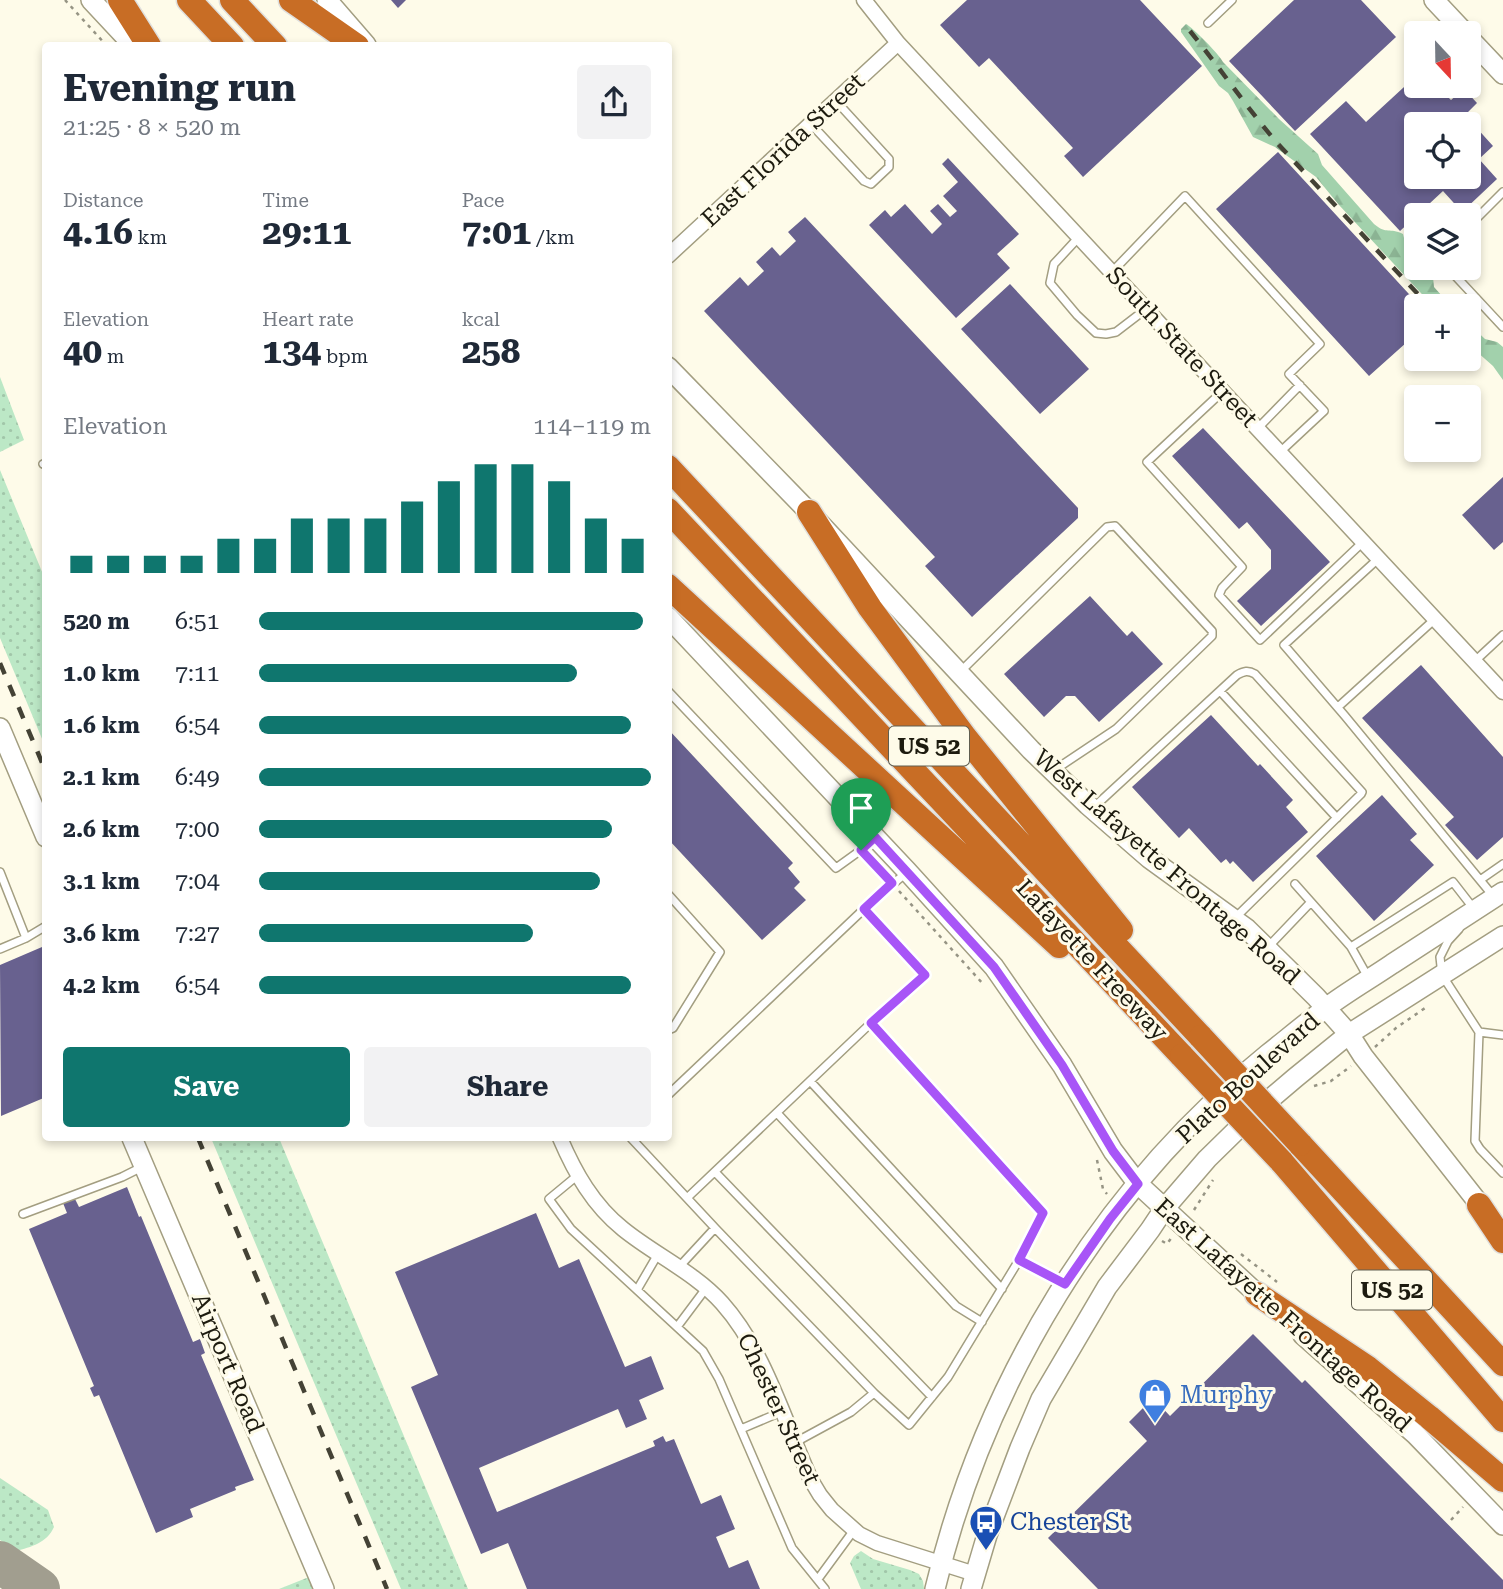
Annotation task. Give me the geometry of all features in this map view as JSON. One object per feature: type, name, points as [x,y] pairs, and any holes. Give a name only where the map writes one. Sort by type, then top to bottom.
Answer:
[{"type":"highway","points":[[120,0],[146,42]]},
{"type":"highway","points":[[189,0],[228,42]]},
{"type":"highway","points":[[232,0],[271,42]]},
{"type":"highway","points":[[292,0],[351,42]]},
{"type":"highway","name":"Lafayette Freeway","points":[[672,471],[1503,1364]]},
{"type":"highway","points":[[809,512],[870,608],[942,706],[1122,931],[1195,1031]]},
{"type":"highway","name":"Lafayette Freeway","points":[[672,514],[1281,1161],[1503,1420]]},
{"type":"highway","points":[[672,590],[1036,925],[1176,1050]]},
{"type":"highway","points":[[1479,1205],[1503,1241]]},
{"type":"highway","points":[[1257,1294],[1368,1368],[1503,1480]]},
{"type":"main road","points":[[91,0],[130,42]]},
{"type":"main road","points":[[327,0],[364,42]]},
{"type":"main road","points":[[1434,0],[1454,21]]},
{"type":"main road","points":[[1481,50],[1503,74]]},
{"type":"main road","name":"West Lafayette Frontage Road","points":[[672,371],[809,512],[1052,771],[1149,858],[1247,929],[1326,1008],[1349,1034],[1363,1056],[1479,1205],[1503,1231]]},
{"type":"main road","name":"East Lafayette Frontage Road","points":[[672,622],[868,843],[994,967],[1062,1065],[1113,1151],[1138,1184],[1416,1435],[1503,1525]]},
{"type":"main road","points":[[0,728],[42,828]]},
{"type":"main road","name":"Plato Boulevard","points":[[935,1589],[968,1478],[991,1420],[1031,1340],[1065,1284],[1138,1184],[1208,1107],[1265,1056],[1326,1008],[1499,895]]},
{"type":"main road","name":"Plato Boulevard","points":[[973,1582],[987,1535],[1041,1399],[1107,1287],[1164,1209],[1207,1159],[1255,1112],[1349,1034],[1503,936]]},
{"type":"main road","name":"Airport Road","points":[[133,1141],[324,1589]]},
{"type":"street","name":"South State Street","points":[[864,0],[898,43],[1503,692]]},
{"type":"street","name":"East Florida Street","points":[[672,252],[898,43]]},
{"type":"street","name":"Chester Street","points":[[561,1141],[593,1199],[610,1218],[707,1287],[734,1317],[748,1337],[811,1480],[832,1510],[854,1530],[877,1543],[941,1563],[973,1582]]},
{"type":"lane","points":[[1208,23],[1232,0]]},
{"type":"lane","points":[[811,124],[864,181],[871,184],[889,167],[889,159],[836,101]]},
{"type":"lane","points":[[1481,214],[1503,192]]},
{"type":"lane","points":[[1112,272],[1185,196],[1321,344],[1289,374],[1324,411],[1280,452]]},
{"type":"lane","points":[[1079,237],[1054,264],[1050,284],[1077,315],[1096,333],[1105,334],[1116,332],[1147,309]]},
{"type":"lane","points":[[1459,280],[1503,327]]},
{"type":"lane","points":[[1258,428],[1300,385]]},
{"type":"lane","points":[[1223,391],[1147,462],[1241,567],[1219,595],[1260,640],[1364,541]]},
{"type":"lane","points":[[959,673],[1107,527],[1117,528],[1212,631],[1212,636],[1116,729],[1052,771]]},
{"type":"lane","points":[[1379,558],[1284,645],[1480,880],[1499,895]]},
{"type":"lane","points":[[1338,707],[1436,619]]},
{"type":"lane","points":[[1475,662],[1503,635]]},
{"type":"lane","points":[[1092,809],[1242,672],[1251,672],[1362,792],[1234,920]]},
{"type":"lane","points":[[1220,691],[1337,818]]},
{"type":"lane","points":[[672,695],[836,868],[868,843]]},
{"type":"lane","points":[[1480,880],[1503,864]]},
{"type":"lane","points":[[0,872],[26,938]]},
{"type":"lane","points":[[672,1091],[900,877]]},
{"type":"lane","points":[[1351,947],[1452,882],[1475,911],[1443,949],[1440,957],[1442,975],[1479,1032],[1475,1141],[1503,1173]]},
{"type":"lane","points":[[1295,884],[1351,947],[1369,979]]},
{"type":"lane","points":[[672,898],[720,952],[672,1028]]},
{"type":"lane","points":[[1266,949],[1311,902]]},
{"type":"lane","points":[[687,1198],[925,975],[864,909]]},
{"type":"lane","points":[[0,948],[42,928]]},
{"type":"lane","points":[[634,1141],[874,1393],[909,1425],[948,1377],[1019,1260],[1043,1213],[871,1023]]},
{"type":"lane","points":[[1479,1032],[1503,1035]]},
{"type":"lane","points":[[810,1081],[1002,1289]]},
{"type":"lane","points":[[777,1113],[957,1306],[982,1322]]},
{"type":"lane","points":[[23,1213],[122,1177],[144,1166]]},
{"type":"lane","points":[[715,1172],[932,1398]]},
{"type":"lane","points":[[578,1175],[549,1199],[571,1229],[703,1352],[719,1379],[792,1548],[825,1589]]},
{"type":"lane","points":[[679,1267],[715,1228]]},
{"type":"lane","points":[[637,1290],[658,1253]]},
{"type":"lane","points":[[1019,1260],[1065,1284]]},
{"type":"lane","points":[[677,1327],[707,1287]]},
{"type":"lane","points":[[794,1443],[851,1412],[874,1393]]},
{"type":"lane","points":[[741,1429],[781,1412]]},
{"type":"lane","points":[[818,1579],[854,1530]]},
{"type":"path","points":[[65,0],[103,42]]},
{"type":"path","points":[[868,843],[900,877],[990,993]]},
{"type":"path","points":[[1096,1157],[1103,1189],[1110,1197]]},
{"type":"path","points":[[1163,1242],[1167,1244],[1170,1239]]},
{"type":"path","points":[[1451,1520],[1468,1503]]},
{"type":"green space","points":[[1186,24],[1194,30],[1279,119],[1318,154],[1322,165],[1374,224],[1382,229],[1403,234],[1404,275],[1316,177],[1275,147],[1253,137],[1228,93],[1219,86],[1181,29]]},
{"type":"green space","points":[[1409,280],[1433,280],[1434,287],[1440,294],[1422,294]]},
{"type":"green space","points":[[1481,335],[1503,347],[1503,380],[1481,355]]},
{"type":"green space","points":[[0,377],[24,440],[0,452]]},
{"type":"green space","points":[[0,470],[42,572],[42,739],[0,638]]},
{"type":"green space","points":[[212,1141],[280,1141],[468,1589],[401,1589]]},
{"type":"green space","points":[[0,1478],[48,1510],[54,1527],[43,1541],[16,1551],[0,1540]]},
{"type":"green space","points":[[861,1551],[873,1559],[919,1574],[924,1589],[861,1589],[850,1563]]},
{"type":"green space","points":[[309,1577],[314,1589],[279,1589]]},
{"type":"building","points":[[391,0],[406,0],[398,8]]},
{"type":"building","points":[[967,0],[1140,0],[1202,66],[1083,177],[1064,156],[1073,148],[989,58],[979,67],[940,25]]},
{"type":"building","points":[[1294,0],[1361,0],[1396,37],[1295,131],[1229,61]]},
{"type":"building","points":[[1404,87],[1404,98],[1472,98],[1477,103],[1468,112],[1404,112],[1404,189],[1481,189],[1481,161],[1497,179],[1472,203],[1454,203],[1443,191],[1430,203],[1404,203],[1404,227],[1400,231],[1310,134],[1346,101],[1366,122]]},
{"type":"building","points":[[1481,133],[1493,146],[1481,157]]},
{"type":"building","points":[[1278,152],[1409,294],[1404,294],[1404,345],[1369,376],[1216,209]]},
{"type":"building","points":[[948,158],[1019,234],[997,254],[1010,268],[956,318],[869,225],[885,210],[891,217],[905,204],[932,234],[942,224],[930,211],[938,204],[950,217],[957,211],[943,196],[958,182],[942,164]]},
{"type":"building","points":[[805,217],[1078,508],[1078,518],[972,617],[925,566],[935,557],[704,311],[740,277],[748,286],[764,271],[756,262],[772,247],[780,256],[796,241],[788,232]]},
{"type":"building","points":[[1010,284],[1089,369],[1040,414],[961,329]]},
{"type":"building","points":[[1203,428],[1330,562],[1261,626],[1237,601],[1271,569],[1271,550],[1247,522],[1239,529],[1172,456]]},
{"type":"building","points":[[1503,477],[1503,542],[1494,550],[1462,515]]},
{"type":"building","points":[[1090,596],[1127,636],[1132,631],[1163,664],[1099,722],[1075,696],[1066,696],[1044,717],[1004,674]]},
{"type":"building","points":[[1421,665],[1503,757],[1503,837],[1477,860],[1445,825],[1454,817],[1362,718]]},
{"type":"building","points":[[1211,715],[1293,800],[1286,807],[1308,832],[1253,882],[1233,861],[1230,864],[1226,859],[1221,863],[1189,828],[1179,838],[1132,787]]},
{"type":"building","points":[[672,733],[793,863],[788,868],[800,882],[794,888],[806,900],[762,940],[672,843]]},
{"type":"building","points":[[1382,795],[1417,834],[1410,840],[1434,865],[1374,921],[1316,856]]},
{"type":"building","points":[[42,947],[42,1099],[1,1116],[0,965]]},
{"type":"building","points":[[127,1187],[193,1342],[200,1339],[205,1353],[201,1355],[254,1480],[190,1509],[193,1517],[156,1533],[99,1395],[94,1397],[90,1388],[94,1386],[29,1229],[67,1213],[63,1203],[75,1199],[79,1207]]},
{"type":"building","points":[[536,1213],[559,1268],[579,1259],[625,1367],[651,1356],[664,1389],[639,1400],[647,1419],[626,1428],[618,1409],[479,1468],[497,1512],[655,1446],[653,1441],[663,1436],[666,1442],[674,1439],[701,1504],[721,1495],[735,1529],[716,1537],[729,1568],[748,1560],[760,1589],[527,1589],[508,1543],[481,1554],[411,1387],[438,1375],[395,1272]]},
{"type":"building","points":[[1253,1334],[1302,1383],[1305,1380],[1503,1580],[1503,1589],[1098,1589],[1048,1538],[1147,1441],[1129,1422],[1153,1398],[1170,1416]]},
{"type":"taxiway","points":[[0,1562],[39,1589]]},
{"type":"railway","points":[[1190,31],[1278,144],[1418,294]]},
{"type":"railway","points":[[0,663],[42,763]]},
{"type":"railway","points":[[199,1141],[387,1589]]},
{"type":"place","name":"Murphy","points":[[1155,1425]]},
{"type":"place","name":"Chester St","points":[[986,1552]]},
{"type":"route","points":[[875,837],[994,967],[1062,1065],[1113,1151],[1138,1184],[1065,1284],[1019,1260],[1043,1213],[871,1023],[925,975],[864,909],[892,883],[861,850],[875,837]]}]
